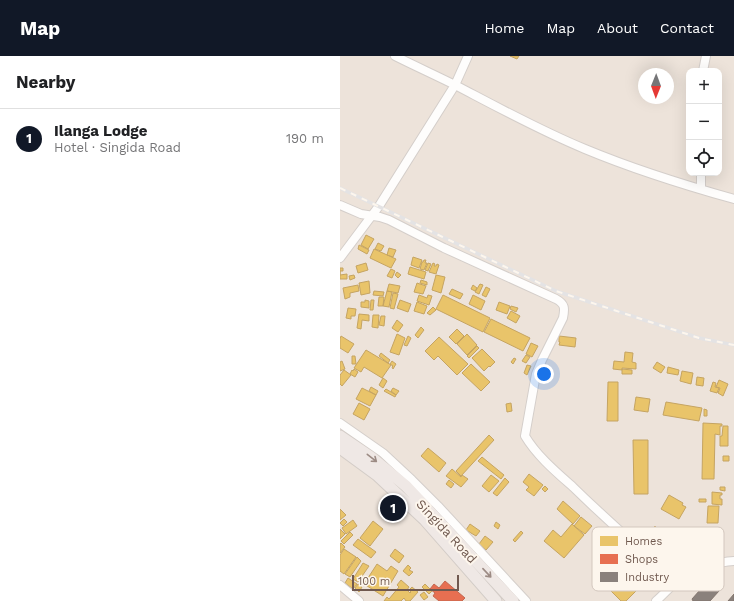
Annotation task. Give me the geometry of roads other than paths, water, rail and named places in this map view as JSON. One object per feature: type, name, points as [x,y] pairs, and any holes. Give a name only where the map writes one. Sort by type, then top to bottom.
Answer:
[{"type":"highway","name":"Singida Road","points":[[340,436],[371,457],[406,486],[512,601]]},
{"type":"highway","name":"Singida Road","points":[[341,451],[377,475],[425,520],[496,601]]},
{"type":"street","points":[[395,56],[455,85],[541,130],[585,149],[628,165],[734,199]]},
{"type":"street","points":[[340,258],[372,216],[455,85],[468,56]]},
{"type":"street","points":[[704,68],[706,56]]},
{"type":"street","points":[[701,176],[701,189]]},
{"type":"street","points":[[340,205],[361,214],[389,220],[444,248],[562,302],[564,306],[563,318],[536,374],[525,436],[541,457],[615,527]]},
{"type":"street","points":[[340,424],[383,453],[412,480],[526,601]]},
{"type":"street","points":[[724,562],[734,561]]},
{"type":"street","points":[[340,585],[360,601]]},
{"type":"street","points":[[656,601],[666,591]]},
{"type":"railway","points":[[340,188],[556,291],[699,338],[734,345]]},
{"type":"place","name":"Ilanga Lodge","points":[[393,508]]}]
